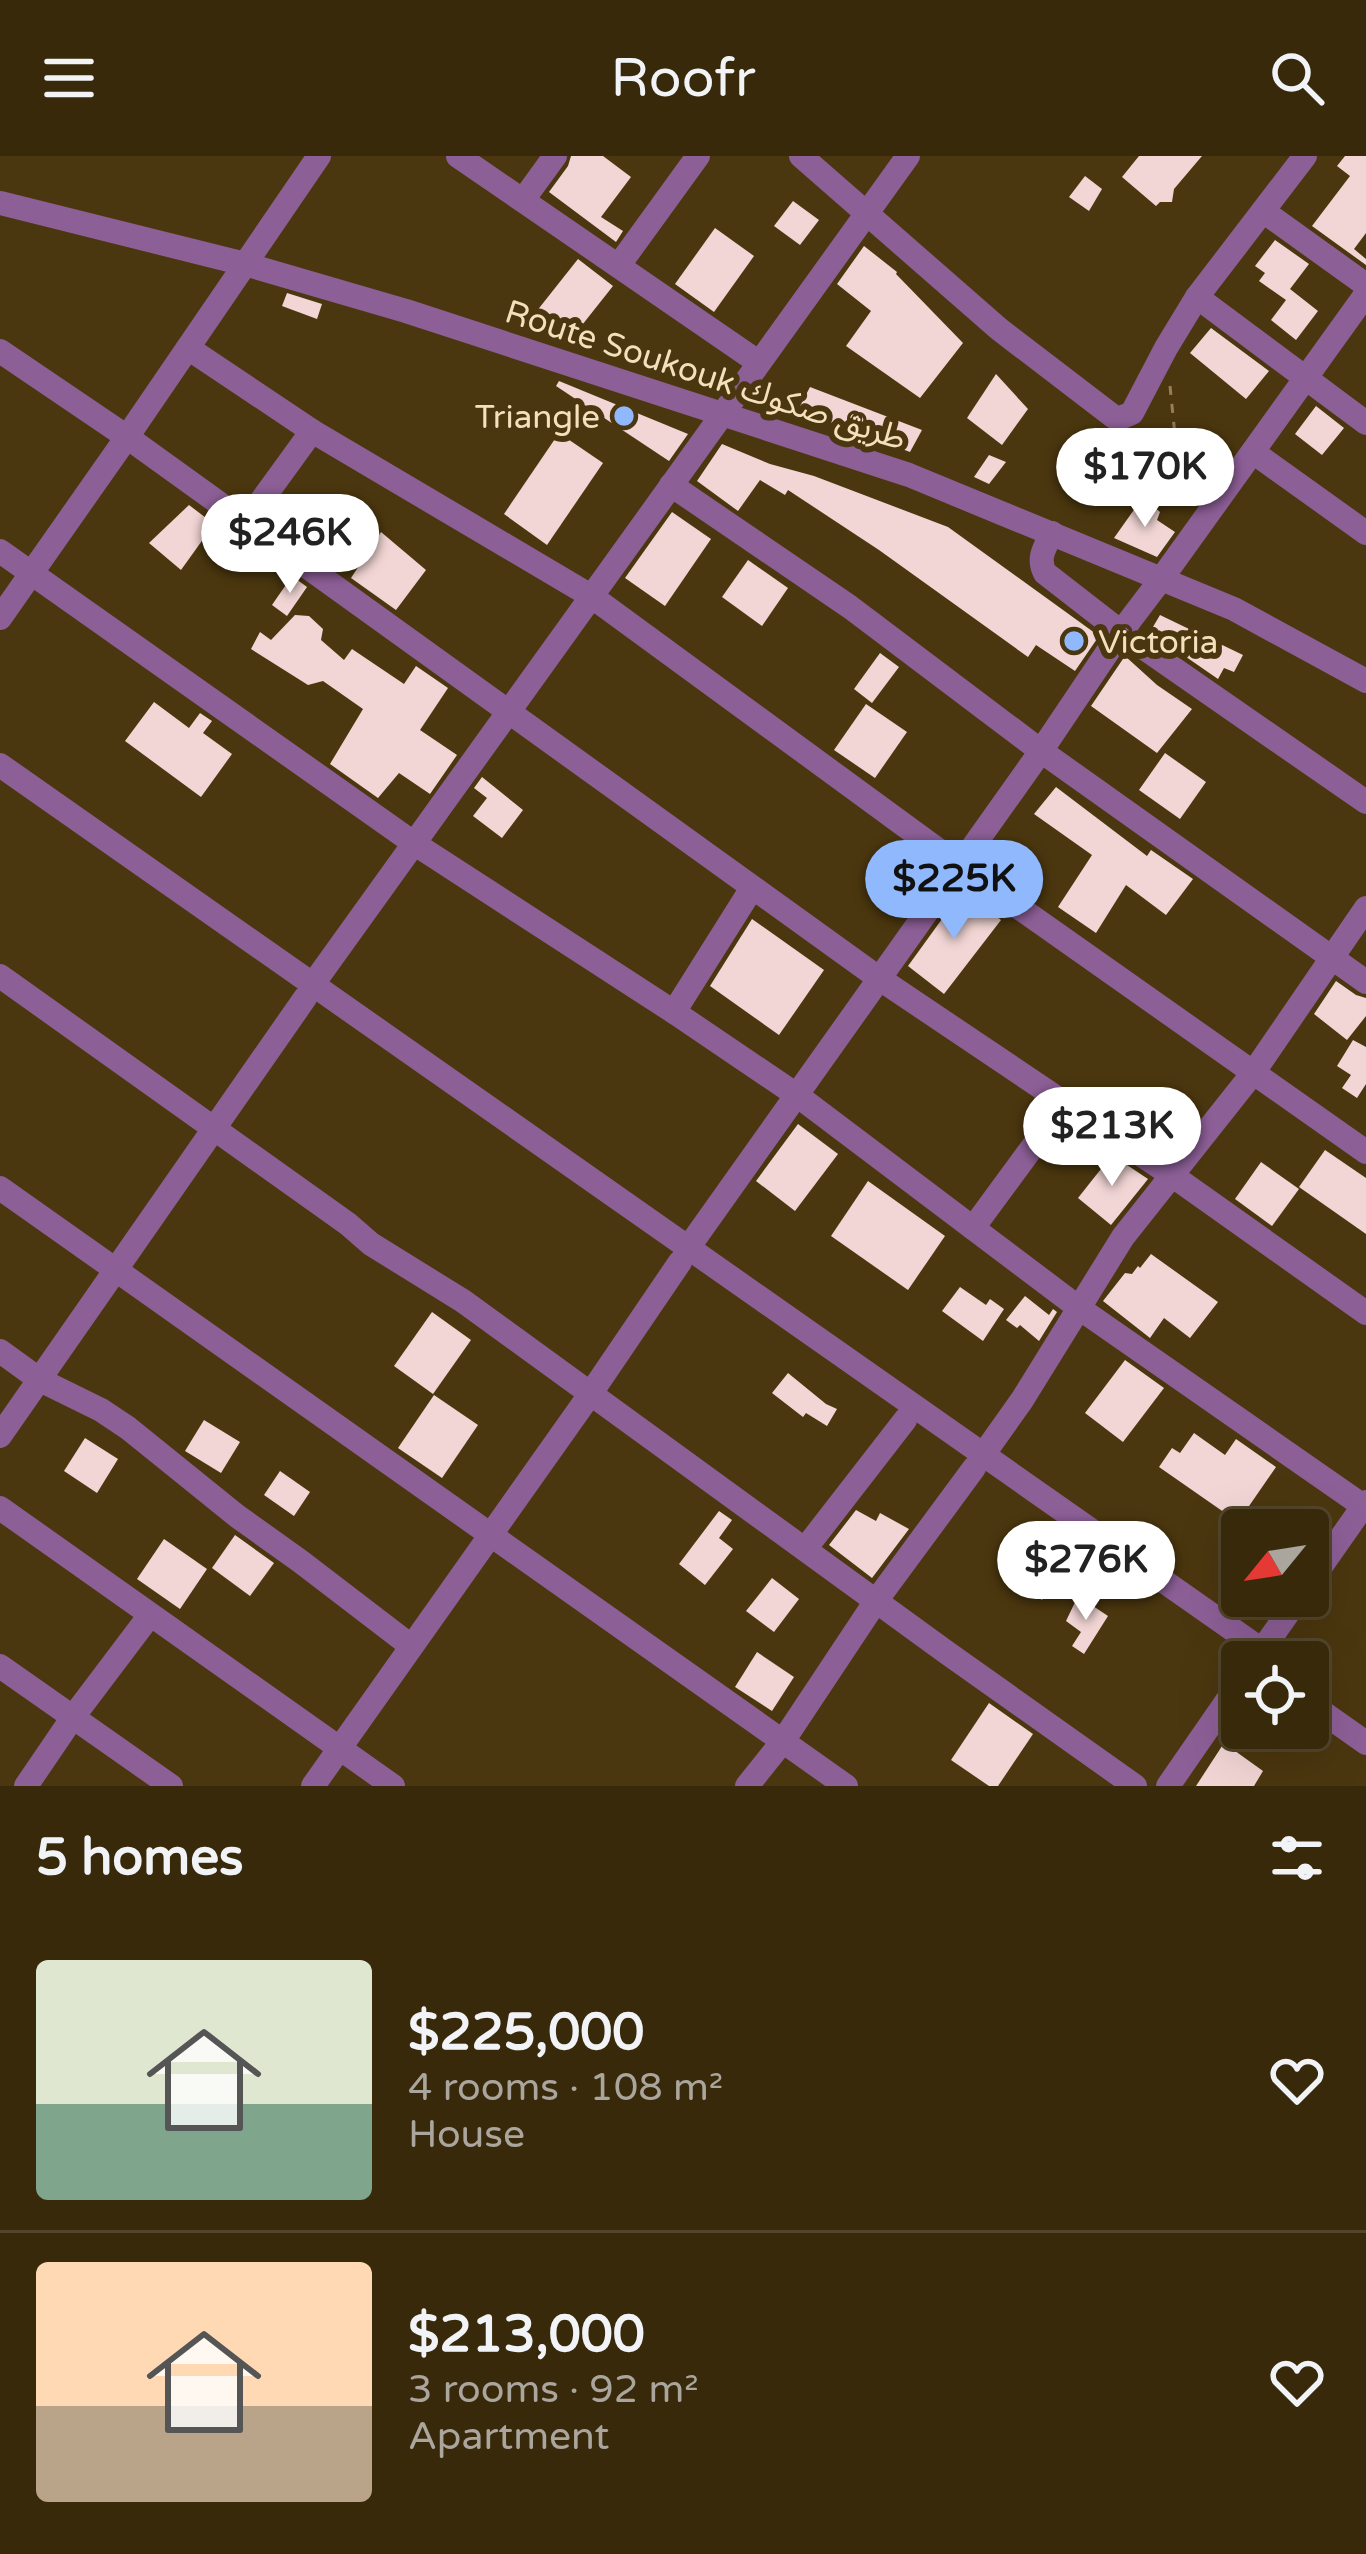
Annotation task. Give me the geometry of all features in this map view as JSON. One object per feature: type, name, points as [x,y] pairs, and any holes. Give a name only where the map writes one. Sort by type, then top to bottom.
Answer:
[{"type":"street","points":[[0,618],[319,156]]},
{"type":"street","points":[[458,156],[758,362]]},
{"type":"street","points":[[523,200],[555,156]]},
{"type":"street","points":[[619,265],[698,156]]},
{"type":"street","points":[[801,156],[998,329],[1120,418],[1132,413],[1197,297],[1305,156]]},
{"type":"street","points":[[0,1436],[309,991],[908,156]]},
{"type":"street","name":"Route Soukouk طريق صكوك","points":[[0,203],[245,264],[534,352],[908,476],[1234,609],[1366,680]]},
{"type":"street","points":[[313,1786],[1366,289],[1263,211]]},
{"type":"street","points":[[1197,297],[1366,423]]},
{"type":"street","points":[[188,348],[312,431],[591,596],[960,866],[1366,1152]]},
{"type":"street","points":[[0,351],[127,437],[880,979],[1366,1313]]},
{"type":"street","points":[[246,522],[312,431]]},
{"type":"street","points":[[1253,452],[1366,533]]},
{"type":"street","points":[[671,485],[850,607],[1041,751],[1366,982]]},
{"type":"street","points":[[1052,533],[1041,556],[1046,573],[1121,632],[1366,802]]},
{"type":"street","points":[[0,551],[415,844],[798,1096],[1078,1308],[1365,1505],[1329,1556]]},
{"type":"street","points":[[0,765],[309,991],[1239,1641]]},
{"type":"street","points":[[0,784],[309,991]]},
{"type":"street","points":[[674,1012],[752,887]]},
{"type":"street","points":[[747,1786],[1031,1385],[1123,1237],[1253,1073],[1366,908]]},
{"type":"street","points":[[0,976],[371,1244],[463,1301],[1135,1786]]},
{"type":"street","points":[[973,1228],[1066,1103]]},
{"type":"street","points":[[0,1188],[846,1786]]},
{"type":"street","points":[[684,1255],[905,1420],[978,1461]]},
{"type":"street","points":[[0,1351],[40,1380],[128,1428],[236,1516],[411,1646]]},
{"type":"street","points":[[805,1549],[905,1420]]},
{"type":"street","points":[[0,1508],[393,1786]]},
{"type":"street","points":[[26,1786],[150,1615]]},
{"type":"street","points":[[0,1666],[171,1786]]},
{"type":"street","points":[[1329,1697],[1366,1723]]},
{"type":"street","points":[[1168,1786],[1221,1709]]},
{"type":"street","points":[[1329,1717],[1366,1743]]},
{"type":"path","points":[[1166,348],[1177,454],[1202,523]]},
{"type":"building","points":[[571,156],[603,156],[631,177],[601,217],[623,231],[616,242],[549,192]]},
{"type":"building","points":[[1139,156],[1202,156],[1174,189],[1172,202],[1156,206],[1122,177]]},
{"type":"building","points":[[1345,156],[1366,156],[1366,233],[1354,249],[1366,265],[1312,226],[1350,176],[1337,166]]},
{"type":"building","points":[[1085,176],[1102,189],[1089,211],[1069,197]]},
{"type":"building","points":[[793,201],[819,220],[800,245],[774,226]]},
{"type":"building","points":[[715,228],[754,256],[714,312],[675,284]]},
{"type":"building","points":[[1275,240],[1309,264],[1290,289],[1318,311],[1296,340],[1271,320],[1286,300],[1259,281],[1265,273],[1255,266]]},
{"type":"building","points":[[864,246],[897,272],[963,343],[920,398],[846,346],[871,311],[837,284]]},
{"type":"building","points":[[578,259],[613,286],[571,339],[536,312]]},
{"type":"building","points":[[287,293],[322,304],[317,319],[282,306]]},
{"type":"building","points":[[1211,328],[1269,371],[1246,399],[1190,353]]},
{"type":"building","points":[[996,374],[1028,409],[1002,445],[967,418]]},
{"type":"building","name":"Triangle","points":[[559,381],[688,434],[669,461],[556,386]]},
{"type":"building","points":[[810,387],[922,430],[910,452],[798,410]]},
{"type":"building","points":[[1316,406],[1344,428],[1322,455],[1295,434]]},
{"type":"building","points":[[559,433],[603,463],[547,545],[504,514]]},
{"type":"building","points":[[722,444],[948,527],[1099,636],[1075,671],[1036,645],[1028,657],[788,490],[785,495],[760,480],[738,511],[697,481]]},
{"type":"building","points":[[989,455],[1006,462],[989,484],[974,477]]},
{"type":"building","points":[[1143,497],[1160,512],[1157,520],[1175,532],[1157,557],[1114,538]]},
{"type":"building","points":[[189,505],[214,524],[181,570],[149,543]]},
{"type":"building","points":[[672,512],[711,539],[665,606],[625,578]]},
{"type":"building","points":[[381,532],[426,570],[396,610],[351,578]]},
{"type":"building","points":[[748,560],[788,588],[762,626],[722,597]]},
{"type":"building","points":[[292,576],[307,587],[287,616],[272,605]]},
{"type":"building","points":[[295,615],[309,616],[323,629],[321,640],[344,660],[352,649],[404,684],[416,666],[448,688],[420,730],[457,755],[430,794],[399,773],[378,798],[330,764],[363,709],[323,681],[308,685],[251,649],[260,632],[271,640]]},
{"type":"building","points":[[1160,615],[1243,655],[1234,672],[1224,668],[1218,679],[1150,632]]},
{"type":"building","points":[[880,653],[899,667],[872,703],[854,689]]},
{"type":"building","points":[[1125,656],[1192,709],[1157,753],[1091,706]]},
{"type":"building","points":[[154,702],[189,728],[200,713],[212,721],[203,733],[232,754],[201,797],[125,741]]},
{"type":"building","points":[[866,704],[907,732],[875,778],[834,750]]},
{"type":"building","points":[[1165,753],[1206,782],[1180,819],[1139,790]]},
{"type":"building","points":[[482,777],[523,810],[502,838],[473,816],[487,798],[474,788]]},
{"type":"building","points":[[1056,787],[1147,856],[1151,850],[1193,879],[1166,915],[1126,885],[1096,933],[1058,907],[1092,855],[1034,814]]},
{"type":"building","points":[[963,890],[1001,920],[944,994],[908,966]]},
{"type":"building","points":[[752,919],[824,970],[779,1035],[710,986]]},
{"type":"building","points":[[1336,981],[1366,998],[1366,1016],[1347,1040],[1314,1014]]},
{"type":"building","points":[[1353,1040],[1366,1047],[1366,1084],[1357,1098],[1342,1088],[1351,1075],[1337,1066]]},
{"type":"building","points":[[798,1124],[838,1154],[795,1211],[756,1181]]},
{"type":"building","points":[[1325,1150],[1366,1178],[1366,1234],[1299,1187]]},
{"type":"building","points":[[1112,1155],[1148,1179],[1111,1225],[1078,1198]]},
{"type":"building","points":[[1261,1162],[1299,1189],[1272,1226],[1235,1199]]},
{"type":"building","points":[[868,1181],[945,1236],[908,1290],[831,1236]]},
{"type":"building","points":[[1151,1254],[1218,1302],[1190,1338],[1164,1318],[1150,1338],[1103,1301],[1125,1273],[1132,1274]]},
{"type":"building","points":[[960,1287],[986,1305],[990,1299],[1004,1309],[983,1341],[942,1311]]},
{"type":"building","points":[[1025,1296],[1049,1315],[1053,1309],[1057,1312],[1039,1341],[1006,1320]]},
{"type":"building","points":[[432,1312],[471,1340],[433,1394],[394,1366]]},
{"type":"building","points":[[1125,1360],[1164,1388],[1123,1442],[1085,1413]]},
{"type":"building","points":[[788,1373],[837,1409],[827,1426],[806,1413],[803,1417],[772,1393]]},
{"type":"building","points":[[434,1395],[478,1425],[442,1478],[398,1448]]},
{"type":"building","points":[[204,1420],[240,1442],[221,1473],[185,1451]]},
{"type":"building","points":[[1194,1433],[1225,1455],[1236,1439],[1276,1467],[1247,1509],[1221,1510],[1159,1467],[1172,1448],[1180,1453]]},
{"type":"building","points":[[85,1438],[118,1459],[97,1493],[64,1471]]},
{"type":"building","points":[[280,1471],[310,1492],[294,1516],[264,1495]]},
{"type":"building","points":[[856,1510],[876,1521],[880,1513],[909,1529],[872,1578],[829,1545]]},
{"type":"building","points":[[719,1511],[732,1520],[719,1538],[733,1549],[705,1585],[679,1564]]},
{"type":"building","points":[[235,1535],[274,1563],[250,1596],[212,1568]]},
{"type":"building","points":[[164,1539],[207,1569],[180,1609],[137,1579]]},
{"type":"building","points":[[1039,1553],[1065,1571],[1042,1600],[1018,1584]]},
{"type":"building","points":[[772,1578],[799,1599],[774,1632],[746,1611]]},
{"type":"building","points":[[1078,1596],[1108,1616],[1084,1654],[1072,1646],[1081,1632],[1066,1621]]},
{"type":"building","points":[[757,1652],[794,1677],[772,1711],[735,1687]]},
{"type":"building","points":[[989,1703],[1033,1734],[998,1786],[989,1786],[951,1760]]},
{"type":"building","points":[[1221,1748],[1232,1749],[1263,1771],[1254,1786],[1196,1786]]},
{"type":"place","name":"Triangle","points":[[624,416]]},
{"type":"place","name":"Victoria","points":[[1074,641]]}]
